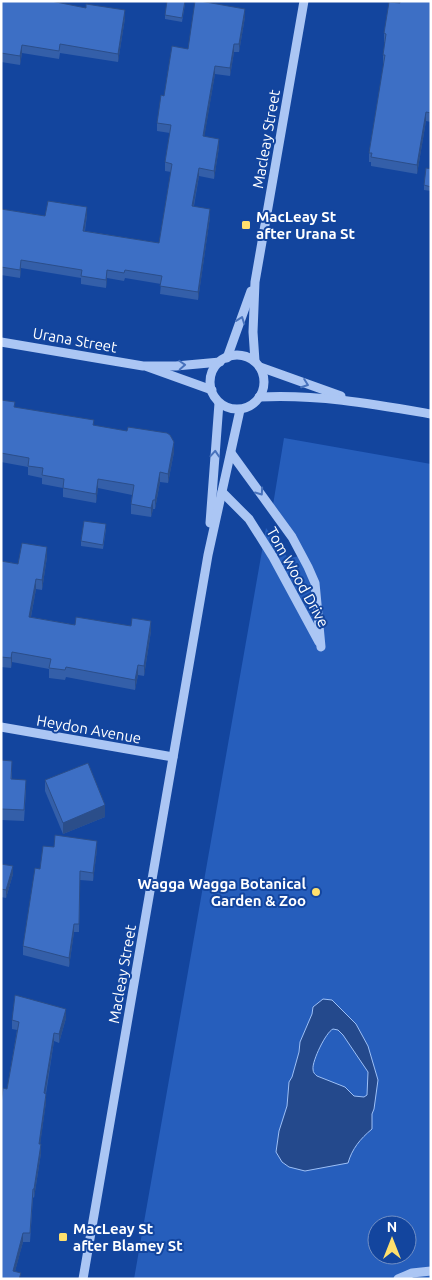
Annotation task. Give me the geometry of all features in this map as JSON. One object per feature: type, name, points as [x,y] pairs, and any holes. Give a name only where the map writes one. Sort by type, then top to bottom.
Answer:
[{"type":"street","name":"Macleay Street","points":[[257,364],[253,332],[255,282],[304,1]]},
{"type":"street","name":"Macleay Street","points":[[224,360],[255,282]]},
{"type":"street","name":"Urana Street","points":[[1,342],[143,366],[212,390]]},
{"type":"street","points":[[257,364],[264,375],[264,388],[259,398],[250,407],[240,410],[230,409],[219,403],[214,397],[210,377],[216,366],[232,355],[242,355],[257,364],[353,400]]},
{"type":"street","name":"Urana Street","points":[[143,366],[176,366],[224,360]]},
{"type":"street","points":[[259,398],[288,397],[353,400],[431,414]]},
{"type":"street","name":"Macleay Street","points":[[208,555],[219,403]]},
{"type":"street","name":"Macleay Street","points":[[83,1279],[208,555],[240,410]]},
{"type":"street","name":"Tom Wood Drive","points":[[222,492],[249,519],[321,647],[315,584],[308,567],[292,537],[231,453]]},
{"type":"street","name":"Heydon Avenue","points":[[1,727],[173,757]]},
{"type":"street","points":[[398,1279],[412,1273],[431,1271]]},
{"type":"shaded area","name":"Wagga Wagga Botanical Garden & Zoo","points":[[284,438],[431,464],[431,1279],[134,1279],[266,528],[288,558],[301,556],[272,511]]},
{"type":"shaded area","points":[[323,999],[332,1000],[356,1024],[368,1046],[378,1080],[372,1114],[372,1129],[357,1144],[348,1163],[305,1171],[289,1167],[282,1162],[276,1152],[279,1131],[287,1106],[289,1082],[299,1052],[300,1042],[313,1007]],"holes":[[[333,1029],[338,1030],[368,1072],[367,1095],[364,1097],[354,1096],[345,1087],[317,1076],[313,1072],[313,1065],[323,1041],[330,1031]]]},
{"type":"building","points":[[1,1],[51,1],[86,8],[86,4],[125,10],[118,54],[60,44],[59,51],[22,45],[20,56],[1,53]]},
{"type":"building","points":[[167,1],[185,1],[182,18],[165,15]]},
{"type":"building","points":[[195,1],[245,9],[239,44],[234,44],[230,68],[215,66],[203,136],[219,139],[214,171],[199,168],[192,206],[210,209],[198,292],[160,286],[162,276],[125,270],[124,273],[107,270],[106,280],[81,276],[82,270],[21,260],[20,270],[1,267],[1,209],[45,216],[48,201],[87,207],[83,231],[159,243],[172,164],[165,162],[171,125],[157,123],[161,95],[164,96],[172,46],[188,49]]},
{"type":"building","points":[[400,1],[431,1],[431,113],[426,112],[417,165],[371,157],[372,153],[369,153],[385,55],[383,55],[386,34],[384,33],[389,2],[400,3]]},
{"type":"building","points":[[426,168],[431,169],[431,187],[424,185]]},
{"type":"building","points":[[1,400],[15,402],[14,407],[94,420],[93,425],[127,431],[128,427],[170,435],[174,442],[168,474],[160,472],[155,500],[153,500],[151,508],[131,504],[134,485],[98,479],[96,494],[63,488],[64,479],[42,475],[43,468],[28,466],[29,458],[1,453]]},
{"type":"building","points":[[84,521],[106,524],[103,545],[81,541]]},
{"type":"building","points":[[22,543],[47,547],[42,580],[36,579],[29,617],[75,625],[76,617],[131,626],[132,618],[151,621],[144,666],[138,665],[135,680],[66,667],[65,670],[49,668],[51,659],[12,652],[11,658],[1,657],[1,561],[18,564]]},
{"type":"building","points":[[1,760],[12,761],[11,779],[26,780],[24,810],[1,809]]},
{"type":"building","points":[[88,763],[105,805],[63,823],[45,780]]},
{"type":"building","points":[[55,835],[97,841],[93,873],[80,871],[79,924],[74,924],[69,958],[23,946],[35,868],[40,869],[43,846],[54,847]]},
{"type":"building","points":[[1,864],[13,866],[6,890],[1,889]]},
{"type":"building","points":[[15,995],[66,1009],[59,1034],[54,1033],[44,1093],[46,1094],[39,1144],[41,1144],[33,1189],[30,1233],[23,1233],[13,1271],[21,1273],[19,1279],[1,1279],[1,1104],[3,1088],[7,1089],[19,1022],[12,1020]]},
{"type":"place","name":"MacLeay St after Urana St","points":[[246,225]]},
{"type":"place","name":"Wagga Wagga Botanical Garden & Zoo","points":[[316,892]]},
{"type":"place","name":"MacLeay St after Blamey St","points":[[63,1237]]}]
